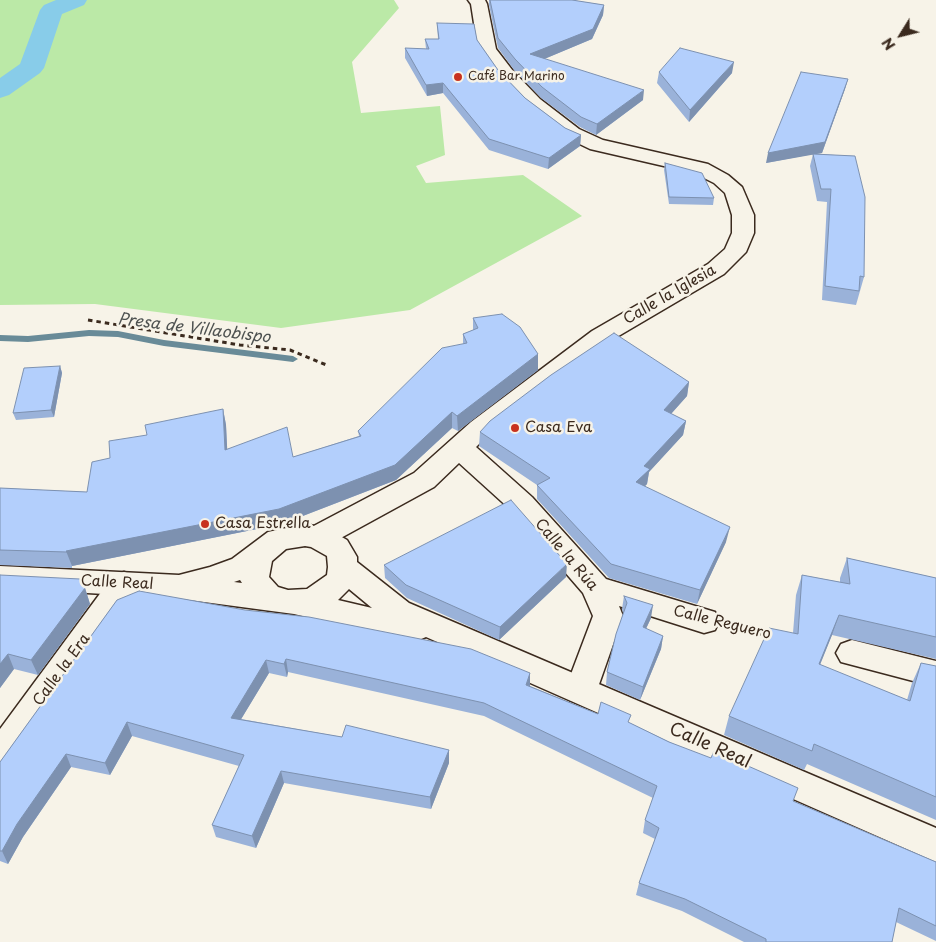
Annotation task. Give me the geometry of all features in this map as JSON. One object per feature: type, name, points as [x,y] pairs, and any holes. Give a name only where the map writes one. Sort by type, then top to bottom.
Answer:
[{"type":"street","name":"Calle la Iglesia","points":[[318,537],[424,480],[440,468],[480,428],[601,336],[716,269],[735,252],[743,233],[743,215],[735,191],[721,178],[701,168],[621,152],[598,145],[572,133],[533,103],[506,75],[487,49],[479,4],[476,0]]},
{"type":"street","name":"Calle la Rúa","points":[[459,447],[522,504],[596,587],[608,616],[581,690]]},
{"type":"street","points":[[305,535],[318,537],[337,548],[342,557],[341,578],[334,588],[310,601],[287,602],[267,595],[259,587],[254,577],[255,566],[259,556],[267,547],[285,538],[305,535]]},
{"type":"street","name":"Calle Real","points":[[174,586],[214,578],[242,567],[259,556]]},
{"type":"street","name":"Calle Real","points":[[343,567],[398,612],[936,845]]},
{"type":"street","name":"Calle Real","points":[[0,576],[174,586],[287,602],[484,648]]},
{"type":"street","name":"Calle la Era","points":[[0,756],[124,584]]},
{"type":"street","name":"Calle Reguero","points":[[596,587],[704,621]]},
{"type":"street","points":[[852,653],[936,674]]},
{"type":"path","points":[[88,320],[240,345],[290,350],[329,366]]},
{"type":"path","name":"Calle Reguero","points":[[704,621],[778,637]]},
{"type":"green space","points":[[0,0],[394,0],[399,8],[352,62],[361,113],[440,106],[445,155],[416,166],[426,183],[523,175],[582,216],[410,310],[281,328],[95,304],[0,305]]},
{"type":"building","points":[[490,0],[572,0],[604,5],[593,29],[530,54],[644,90],[597,124],[581,117],[542,87],[498,38]]},
{"type":"building","points":[[437,23],[474,24],[477,40],[498,70],[525,98],[565,128],[581,135],[549,158],[489,139],[443,83],[426,85],[405,48],[429,49],[425,39],[439,39]]},
{"type":"building","points":[[680,48],[734,62],[690,110],[659,72]]},
{"type":"building","points":[[801,72],[848,79],[825,142],[768,153]]},
{"type":"building","points":[[813,154],[855,156],[865,197],[864,277],[860,276],[859,291],[825,286],[831,189],[821,189]]},
{"type":"building","points":[[665,163],[702,173],[714,198],[669,197]]},
{"type":"building","points":[[502,314],[520,327],[538,354],[457,416],[452,412],[395,465],[279,509],[67,552],[0,550],[0,488],[87,492],[92,462],[110,458],[109,441],[147,435],[145,425],[223,409],[225,450],[287,427],[293,457],[361,436],[358,431],[442,348],[467,343],[463,334],[478,328],[473,318]]},
{"type":"building","points":[[614,333],[689,382],[664,410],[686,421],[644,466],[650,469],[636,482],[730,527],[700,590],[611,564],[537,485],[550,478],[480,432],[490,421],[551,375]]},
{"type":"building","points":[[60,366],[51,410],[13,413],[24,368]]},
{"type":"building","points":[[511,500],[567,564],[500,627],[406,585],[384,565]]},
{"type":"building","points":[[847,558],[936,578],[936,637],[839,615],[819,664],[910,701],[921,663],[936,666],[936,797],[814,744],[812,751],[729,716],[769,628],[798,634],[802,575],[850,584]]},
{"type":"building","points":[[0,575],[80,579],[85,588],[31,660],[8,654],[0,664]]},
{"type":"building","points":[[139,591],[245,610],[309,617],[471,649],[530,673],[526,685],[598,714],[601,702],[631,715],[628,722],[669,742],[711,758],[714,751],[798,788],[793,801],[936,862],[936,926],[899,908],[892,942],[766,942],[766,939],[685,899],[639,883],[659,828],[645,820],[657,786],[484,703],[286,659],[284,664],[266,660],[231,718],[342,737],[346,725],[449,750],[430,797],[281,771],[252,836],[212,825],[244,755],[127,722],[105,763],[66,754],[17,824],[2,851],[0,851],[0,762],[117,600]]},
{"type":"building","points":[[624,596],[653,605],[643,627],[663,636],[643,687],[607,672],[616,634],[627,603]]},
{"type":"waterway","points":[[0,90],[31,68],[52,10],[76,0]]},
{"type":"waterway","name":"Presa de Villaobispo","points":[[0,338],[28,339],[89,333],[118,334],[164,343],[293,359]]},
{"type":"place","name":"Café Bar Marino","points":[[458,77]]},
{"type":"place","name":"Casa Eva","points":[[515,428]]},
{"type":"place","name":"Casa Estrella","points":[[205,524]]}]
